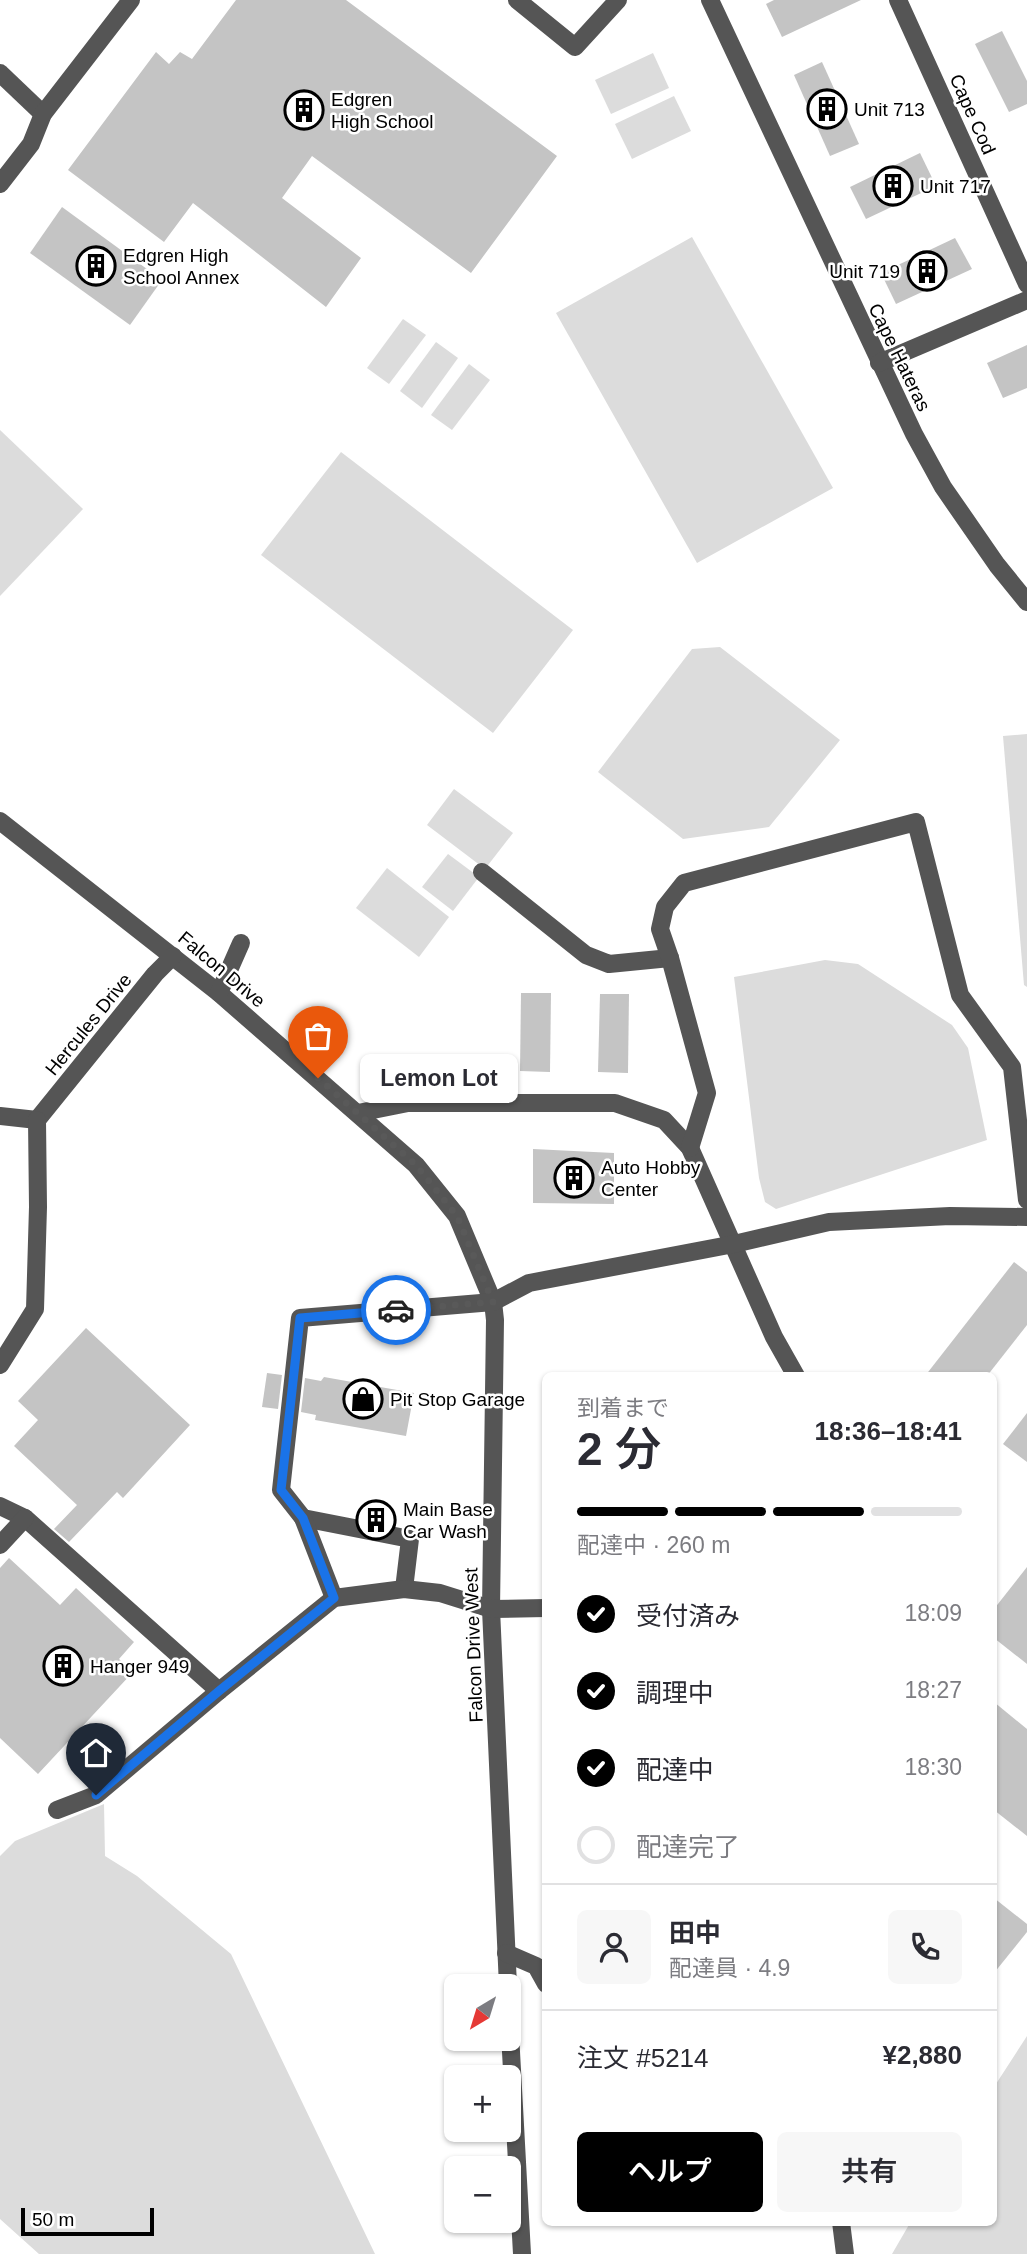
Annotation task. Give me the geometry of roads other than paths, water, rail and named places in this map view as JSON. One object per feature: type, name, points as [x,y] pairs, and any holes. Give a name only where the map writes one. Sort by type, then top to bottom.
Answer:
[{"type":"street","points":[[0,184],[31,144],[43,114],[131,0]]},
{"type":"street","points":[[517,0],[575,47],[618,0]]},
{"type":"street","name":"Cape Hateras","points":[[710,0],[879,363],[943,487],[1027,603]]},
{"type":"street","name":"Cape Cod","points":[[898,0],[1027,284]]},
{"type":"street","points":[[0,73],[43,114]]},
{"type":"street","points":[[879,363],[1027,300]]},
{"type":"street","name":"Falcon Drive","points":[[0,821],[219,993],[416,1165],[457,1216],[493,1302]]},
{"type":"street","points":[[690,1148],[707,1093],[660,929],[665,907],[684,883],[916,822],[960,995],[1012,1067],[1027,1200]]},
{"type":"street","points":[[482,872],[586,955],[609,964],[670,958]]},
{"type":"street","points":[[219,993],[241,943]]},
{"type":"street","name":"Hercules Drive","points":[[37,1120],[155,974],[173,956]]},
{"type":"street","points":[[358,1112],[408,1103],[615,1103],[664,1120],[690,1148],[774,1337],[794,1372]]},
{"type":"street","points":[[0,1115],[37,1120],[38,1207],[35,1309],[0,1365]]},
{"type":"street","points":[[334,1598],[303,1518],[281,1490],[300,1318],[493,1302],[529,1283],[734,1244],[829,1222],[950,1216],[1027,1217]]},
{"type":"street","name":"Falcon Drive West","points":[[493,1302],[495,1320],[491,1609],[507,1974]]},
{"type":"street","points":[[0,1506],[25,1518],[219,1691]]},
{"type":"street","points":[[0,1545],[25,1518]]},
{"type":"street","points":[[303,1518],[410,1539],[404,1589]]},
{"type":"street","points":[[58,1810],[96,1795],[334,1598],[404,1589],[440,1593],[491,1609],[542,1608]]},
{"type":"street","points":[[506,1953],[536,1966],[542,1977]]},
{"type":"street","points":[[511,2051],[522,2254]]},
{"type":"street","points":[[842,2226],[845,2254]]},
{"type":"place","name":"Unit 713","points":[[827,109]]},
{"type":"place","name":"Edgren High School","points":[[304,110]]},
{"type":"place","name":"Unit 717","points":[[893,186]]},
{"type":"place","name":"Edgren High School Annex","points":[[96,266]]},
{"type":"place","name":"Unit 719","points":[[927,271]]},
{"type":"place","name":"Lemon Lot","points":[[318,1078]]},
{"type":"place","name":"Auto Hobby Center","points":[[574,1178]]},
{"type":"place","name":"Pit Stop Garage","points":[[363,1399]]},
{"type":"place","name":"Main Base Car Wash","points":[[376,1520]]},
{"type":"place","name":"Hanger 949","points":[[63,1666]]}]
